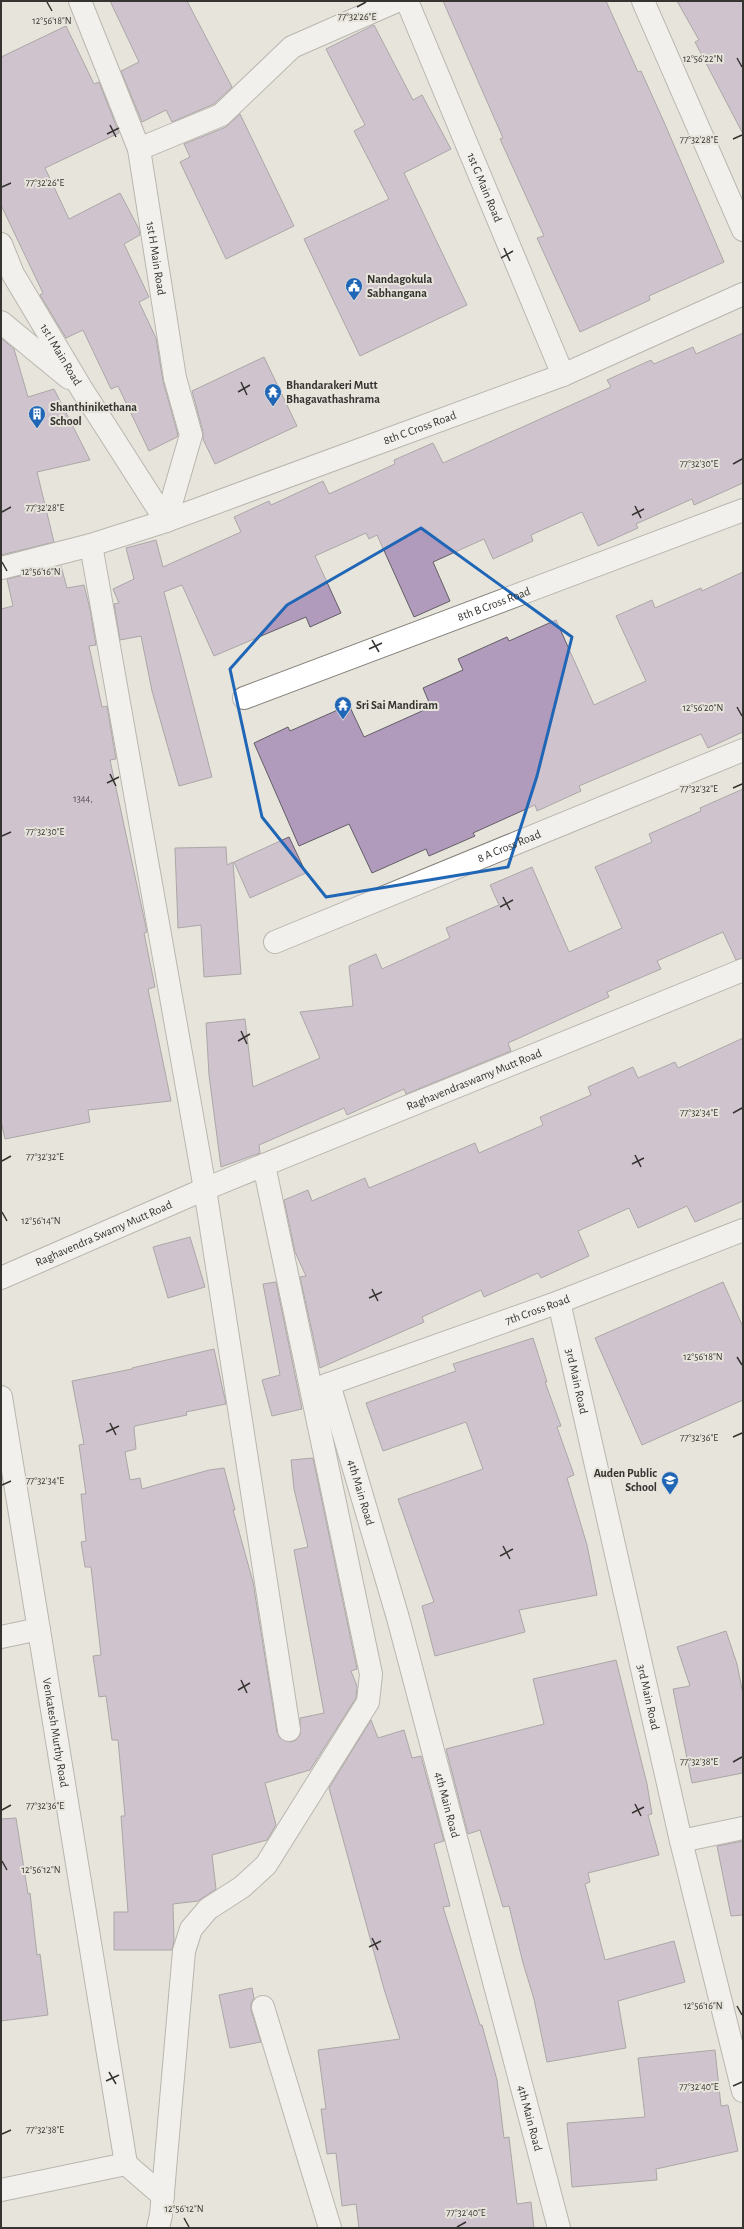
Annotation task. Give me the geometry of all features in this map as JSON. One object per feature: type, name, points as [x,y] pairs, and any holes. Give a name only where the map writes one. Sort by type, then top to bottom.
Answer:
[{"type":"street","name":"1st H Main Road","points":[[80,1],[139,149],[175,378],[191,435],[166,521]]},
{"type":"street","points":[[139,149],[221,115],[292,47],[397,1]]},
{"type":"street","name":"1st G Main Road","points":[[406,1],[563,375]]},
{"type":"street","points":[[642,1],[743,230]]},
{"type":"street","name":"1st I Main Road","points":[[1,244],[13,274],[81,388],[166,521]]},
{"type":"street","name":"8th C Cross Road","points":[[1,568],[91,546],[166,521],[563,375],[743,294]]},
{"type":"street","points":[[1,322],[81,388]]},
{"type":"street","name":"8th B Cross Road","points":[[244,698],[743,510]]},
{"type":"street","points":[[91,546],[205,1189],[289,1730]]},
{"type":"street","name":"8 A Cross Road","points":[[275,942],[743,750]]},
{"type":"street","name":"Raghavendraswamy Mutt Road","points":[[205,1189],[743,970]]},
{"type":"street","points":[[158,2228],[163,2196],[184,1951],[191,1929],[208,1909],[242,1887],[266,1865],[368,1702],[371,1674],[320,1387],[264,1165]]},
{"type":"street","name":"Raghavendra Swamy Mutt Road","points":[[1,1278],[205,1189]]},
{"type":"street","name":"7th Cross Road","points":[[320,1387],[559,1302],[743,1230]]},
{"type":"street","name":"3rd Main Road","points":[[559,1302],[681,1841],[738,2048],[743,2091]]},
{"type":"street","name":"4th Main Road","points":[[320,1387],[398,1618],[559,2228]]},
{"type":"street","name":"Venkatesh Murthy Road","points":[[1,1396],[126,2164]]},
{"type":"street","points":[[1,1637],[39,1629]]},
{"type":"street","points":[[681,1841],[743,1828]]},
{"type":"street","points":[[263,2007],[330,2228]]},
{"type":"street","points":[[1,2190],[126,2164],[163,2196]]},
{"type":"highlighted area","points":[[421,528],[572,637],[537,776],[508,867],[326,897],[262,817],[230,669],[287,605]]},
{"type":"building","points":[[110,1],[187,1],[232,87],[214,104],[172,122],[166,110],[142,122],[121,71],[139,62]]},
{"type":"building","points":[[443,1],[606,1],[638,72],[641,71],[724,262],[649,296],[650,300],[580,332],[537,238],[544,236],[500,139],[503,138]]},
{"type":"building","points":[[677,1],[743,1],[743,134],[695,42],[699,40]]},
{"type":"building","points":[[374,25],[413,100],[422,95],[451,149],[404,173],[467,305],[360,356],[304,239],[389,199],[354,131],[365,125],[326,49]]},
{"type":"building","points":[[66,26],[94,84],[99,82],[119,133],[45,168],[69,219],[120,193],[139,229],[140,235],[124,244],[149,297],[139,302],[156,338],[163,381],[178,435],[177,437],[149,451],[118,386],[111,389],[83,330],[66,338],[40,295],[43,293],[1,205],[1,57]]},
{"type":"building","points":[[240,114],[294,226],[226,259],[180,162],[190,157],[184,144],[226,127]]},
{"type":"building","points":[[743,333],[743,483],[694,505],[692,499],[636,524],[638,528],[598,546],[582,512],[531,535],[533,541],[493,559],[484,539],[433,562],[450,601],[414,617],[377,535],[369,539],[366,533],[315,556],[341,613],[310,627],[306,617],[214,656],[182,585],[164,592],[212,777],[179,786],[152,691],[141,636],[120,640],[114,604],[119,603],[113,589],[134,579],[126,548],[156,540],[163,567],[241,532],[234,517],[269,501],[271,505],[323,481],[329,494],[395,464],[394,460],[433,443],[443,463],[611,387],[607,380],[651,360],[654,364],[693,347],[696,354]]},
{"type":"building","name":"Shanthinikethana School","points":[[1,338],[14,349],[28,397],[54,389],[90,460],[37,472],[54,542],[1,555]]},
{"type":"building","points":[[264,357],[297,426],[215,464],[203,439],[203,432],[192,391]]},
{"type":"building","points":[[61,566],[67,588],[84,585],[90,609],[96,645],[89,646],[102,707],[107,706],[116,759],[110,760],[147,932],[144,933],[155,987],[148,989],[171,1101],[88,1110],[90,1122],[5,1139],[1,1121],[1,609],[13,606],[7,579]]},
{"type":"building","points":[[743,572],[743,732],[708,748],[701,734],[579,786],[581,791],[537,811],[535,805],[473,833],[475,836],[429,856],[426,849],[372,873],[349,824],[299,846],[254,743],[288,727],[290,731],[349,705],[364,737],[431,707],[423,688],[463,670],[458,659],[507,637],[509,641],[556,620],[594,705],[646,681],[616,616],[652,600],[655,608],[701,588],[702,591]]},
{"type":"building","points":[[743,789],[743,958],[736,960],[723,932],[657,961],[661,969],[607,992],[609,997],[508,1043],[511,1051],[406,1094],[404,1089],[347,1115],[344,1108],[259,1145],[260,1153],[221,1167],[209,1075],[206,1023],[245,1019],[253,1087],[320,1058],[300,1012],[353,1006],[349,966],[376,954],[382,969],[450,938],[446,928],[499,905],[490,885],[532,867],[569,952],[622,928],[595,867],[652,842],[649,834],[701,811],[700,808]]},
{"type":"building","points":[[289,837],[306,873],[250,898],[234,862]]},
{"type":"building","points":[[226,847],[227,865],[233,862],[241,974],[204,977],[201,925],[178,928],[175,848]]},
{"type":"building","points":[[743,1038],[743,1201],[695,1222],[687,1206],[638,1228],[629,1208],[578,1231],[589,1256],[541,1278],[538,1273],[484,1297],[481,1290],[422,1317],[424,1322],[320,1368],[300,1277],[306,1276],[295,1252],[284,1200],[308,1190],[312,1201],[365,1178],[369,1188],[475,1143],[479,1153],[543,1125],[540,1117],[591,1095],[588,1087],[633,1067],[638,1078],[675,1062],[678,1068]]},
{"type":"building","points":[[190,1237],[205,1287],[168,1298],[153,1247]]},
{"type":"building","points":[[276,1282],[302,1409],[272,1416],[262,1380],[280,1375],[263,1284]]},
{"type":"building","points":[[723,1282],[743,1327],[743,1400],[642,1445],[595,1338]]},
{"type":"building","points":[[533,1338],[547,1382],[545,1382],[561,1426],[557,1427],[574,1475],[567,1478],[587,1545],[597,1595],[519,1610],[525,1632],[435,1656],[422,1606],[434,1602],[398,1499],[483,1469],[466,1422],[383,1451],[366,1403],[456,1371],[453,1364]]},
{"type":"building","points":[[214,1349],[226,1404],[186,1412],[187,1415],[135,1426],[136,1449],[125,1452],[130,1480],[140,1478],[142,1489],[209,1470],[224,1468],[235,1510],[233,1510],[253,1582],[277,1732],[280,1738],[291,1742],[296,1740],[300,1735],[300,1718],[324,1713],[294,1550],[308,1547],[294,1489],[291,1460],[313,1458],[357,1669],[351,1671],[357,1686],[356,1698],[310,1770],[265,1783],[276,1825],[267,1840],[212,1855],[216,1889],[198,1901],[173,1904],[174,1941],[172,1950],[114,1950],[114,1912],[128,1912],[121,1816],[125,1816],[118,1740],[112,1740],[106,1696],[99,1697],[93,1656],[101,1655],[91,1567],[85,1567],[81,1542],[86,1541],[81,1494],[86,1494],[79,1445],[84,1444],[72,1381],[132,1369]]},
{"type":"building","points":[[726,1631],[737,1664],[743,1694],[743,1773],[692,1783],[673,1689],[690,1686],[677,1647]]},
{"type":"building","points":[[616,1660],[647,1784],[652,1814],[648,1815],[659,1855],[588,1873],[590,1882],[585,1884],[605,1960],[674,1941],[685,1982],[618,2001],[626,2048],[547,2062],[534,1999],[523,1963],[509,1906],[503,1907],[480,1830],[468,1834],[446,1749],[544,1724],[533,1679]]},
{"type":"building","points":[[371,1720],[378,1738],[404,1730],[412,1758],[421,1756],[444,1841],[434,1844],[450,1906],[443,1907],[480,2025],[482,2025],[497,2080],[504,2138],[509,2137],[517,2204],[531,2202],[534,2228],[359,2228],[356,2204],[342,2206],[336,2153],[327,2154],[321,2109],[326,2109],[318,2050],[400,2039],[384,1989],[329,1788]]},
{"type":"building","points":[[16,1818],[28,1894],[30,1893],[37,1955],[40,1954],[48,2015],[1,2021],[1,1819]]},
{"type":"building","points":[[743,1841],[743,1915],[731,1916],[717,1846]]},
{"type":"building","points":[[252,1988],[254,1998],[251,2004],[251,2010],[261,2042],[230,2048],[219,1995]]},
{"type":"building","points":[[715,2050],[721,2106],[728,2105],[738,2151],[656,2169],[657,2180],[572,2187],[567,2123],[645,2117],[638,2058]]},
{"type":"place","name":"Nandagokula Sabhangana","points":[[354,301]]},
{"type":"place","name":"Bhandarakeri Mutt Bhagavathashrama","points":[[273,407]]},
{"type":"place","name":"Shanthinikethana School","points":[[37,429]]},
{"type":"place","name":"Sri Sai Mandiram","points":[[343,720]]},
{"type":"place","name":"Auden Public School","points":[[670,1495]]}]
